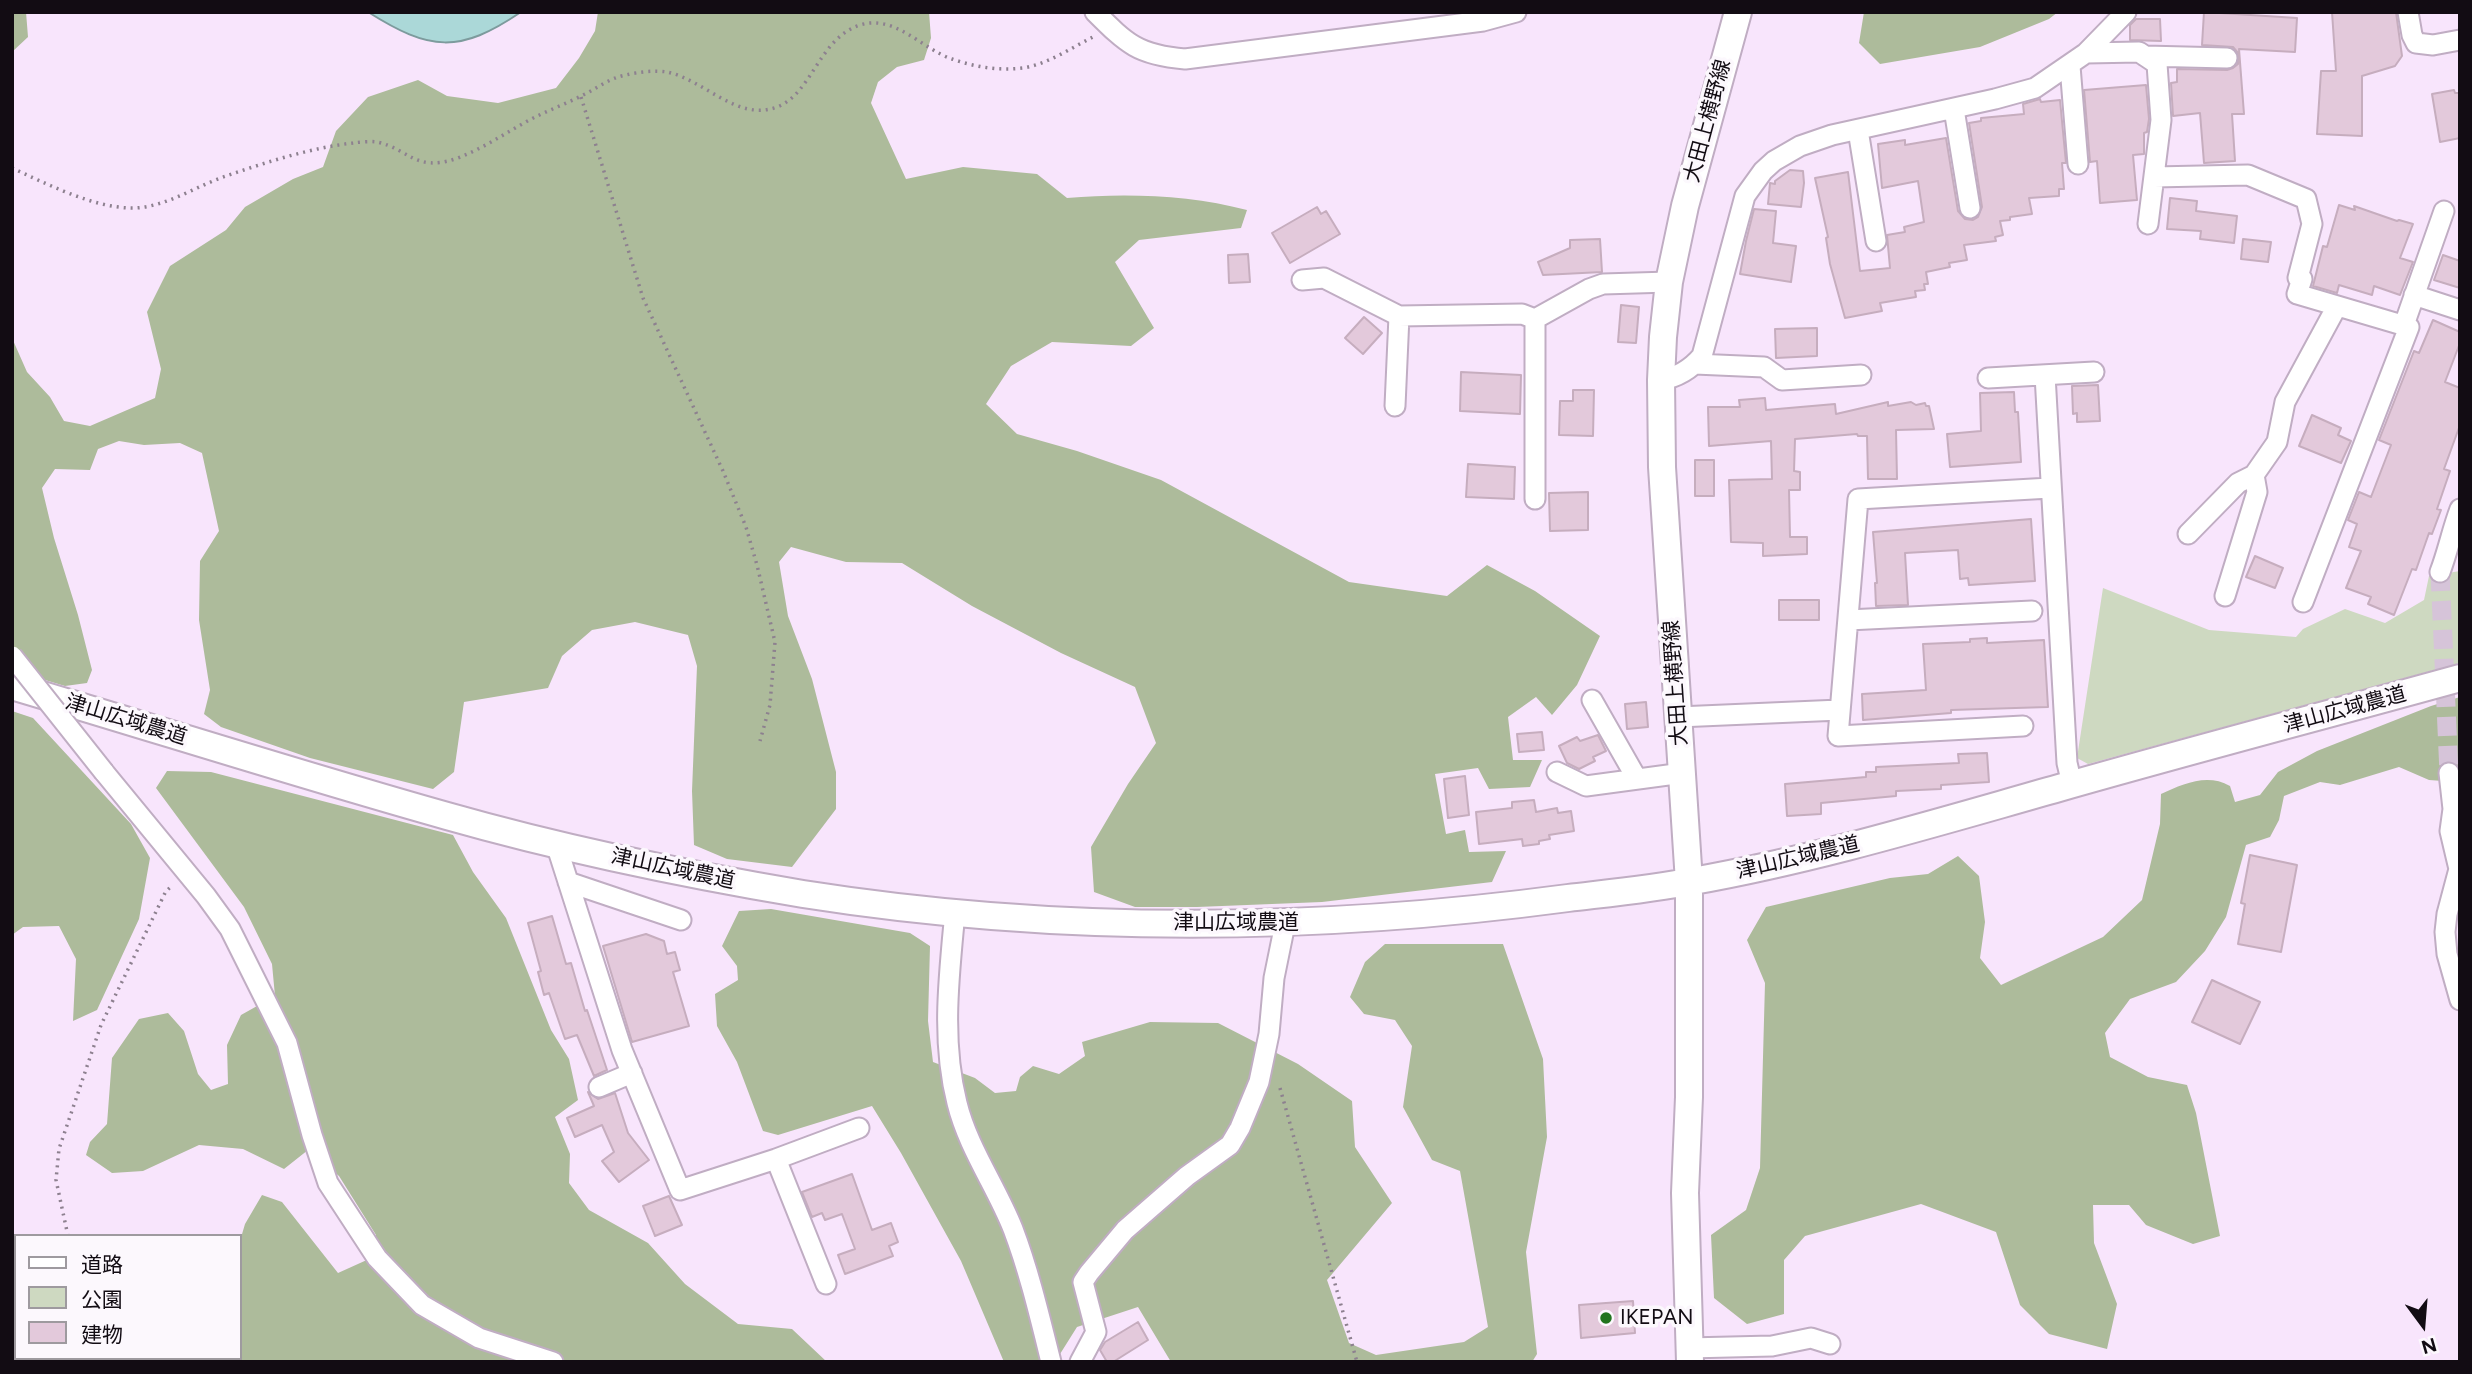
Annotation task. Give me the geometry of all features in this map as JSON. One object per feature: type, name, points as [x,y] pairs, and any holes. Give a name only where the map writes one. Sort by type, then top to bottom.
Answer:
[{"type":"street","points":[[1094,12],[1128,44],[1144,53],[1185,59],[1483,21],[1516,12]]},
{"type":"street","name":"大田上横野線","points":[[1689,1355],[1685,1193],[1689,1097],[1689,882],[1662,467],[1661,380],[1669,282],[1685,206],[1738,12]]},
{"type":"street","points":[[1661,380],[1674,378],[1702,356],[1745,196],[1763,171],[1787,153],[1832,135],[1954,109],[2035,88],[2086,53],[2126,12]]},
{"type":"street","points":[[2408,12],[2416,43],[2433,45],[2460,40]]},
{"type":"street","points":[[2086,53],[2139,52],[2157,64],[2161,120],[2148,224]]},
{"type":"street","points":[[2145,55],[2227,58]]},
{"type":"street","points":[[2070,66],[2078,164]]},
{"type":"street","points":[[1954,109],[1970,208]]},
{"type":"street","points":[[1858,130],[1876,241]]},
{"type":"street","points":[[2154,177],[2248,176],[2306,200],[2312,224],[2298,278],[2302,279],[2297,294],[2409,327],[2303,602]]},
{"type":"street","points":[[2404,325],[2444,211]]},
{"type":"street","points":[[1302,280],[1324,278],[1399,316],[1522,314],[1535,319],[1603,284],[1669,282]]},
{"type":"street","points":[[2414,295],[2460,310]]},
{"type":"street","points":[[2188,534],[2238,483],[2254,475],[2277,442],[2285,402],[2337,306]]},
{"type":"street","points":[[1395,406],[1399,316]]},
{"type":"street","points":[[1535,319],[1535,499]]},
{"type":"street","points":[[1695,364],[1764,367],[1782,380],[1861,375]]},
{"type":"street","points":[[1988,378],[2094,372]]},
{"type":"street","points":[[2045,375],[2067,763],[2072,784]]},
{"type":"street","points":[[2225,596],[2256,492],[2254,475]]},
{"type":"street","points":[[2024,726],[1839,736],[1858,499],[2050,488]]},
{"type":"street","points":[[2449,560],[2450,535],[2460,509]]},
{"type":"street","points":[[1848,620],[2032,611]]},
{"type":"street","points":[[12,656],[230,929],[287,1042],[328,1183],[377,1258],[422,1305],[479,1338],[553,1362]]},
{"type":"street","name":"津山広域農道","points":[[12,687],[450,817],[556,844],[685,872],[807,894],[955,912],[1107,923],[1285,924],[1380,919],[1496,908],[1689,882],[1859,844],[2460,678]]},
{"type":"street","points":[[1592,700],[1637,779]]},
{"type":"street","points":[[1678,717],[1840,709]]},
{"type":"street","points":[[1557,772],[1586,786],[1683,773]]},
{"type":"street","points":[[2449,773],[2456,807],[2450,831],[2459,869],[2445,932],[2447,954],[2460,1000]]},
{"type":"street","points":[[556,844],[622,1049],[680,1190],[776,1159],[859,1128]]},
{"type":"street","points":[[568,882],[681,920]]},
{"type":"street","points":[[955,912],[947,992],[948,1044],[957,1102],[969,1138],[1013,1229],[1051,1362]]},
{"type":"street","points":[[1080,1362],[1096,1332],[1083,1282],[1125,1230],[1187,1176],[1230,1145],[1251,1102],[1265,1054],[1273,978],[1285,924]]},
{"type":"street","points":[[599,1087],[632,1073]]},
{"type":"street","points":[[776,1159],[826,1283]]},
{"type":"street","points":[[1689,1355],[1772,1346],[1811,1338],[1830,1344]]},
{"type":"path","points":[[12,168],[57,188],[106,204],[132,208],[159,202],[226,176],[292,155],[352,143],[376,142],[415,161],[441,163],[496,141],[523,123],[581,97],[600,84],[624,75],[666,72],[686,79],[741,107],[758,111],[779,106],[792,98],[835,40],[861,25],[877,23],[891,26],[951,59],[988,68],[1014,69],[1057,56],[1111,28]]},
{"type":"path","points":[[581,97],[643,298],[723,471],[746,527],[757,565],[775,642],[770,705],[760,741]]},
{"type":"path","points":[[67,1234],[56,1180],[59,1149],[69,1118],[101,1025],[128,967],[166,891],[187,873]]},
{"type":"path","points":[[1265,1054],[1273,1063],[1357,1362]]},
{"type":"green space","points":[[2460,571],[2460,663],[2088,764],[2077,758],[2103,588],[2209,630],[2296,637],[2303,629],[2345,609],[2385,623],[2424,600],[2429,576]]},
{"type":"shaded area","points":[[12,12],[26,12],[28,37],[12,52]]},
{"type":"shaded area","points":[[368,12],[521,12],[480,35],[462,41],[444,42],[409,34]]},
{"type":"shaded area","points":[[598,12],[929,12],[931,38],[924,60],[897,67],[878,82],[871,103],[906,179],[963,167],[1037,174],[1067,198],[1158,196],[1247,210],[1241,228],[1139,240],[1115,262],[1154,328],[1131,346],[1052,342],[1011,366],[986,404],[1017,434],[1161,480],[1349,582],[1447,596],[1487,565],[1535,591],[1600,636],[1577,685],[1552,715],[1536,697],[1508,717],[1513,760],[1542,760],[1530,787],[1489,789],[1478,768],[1435,774],[1446,834],[1465,830],[1469,852],[1506,851],[1492,882],[1322,902],[1197,907],[1135,907],[1094,892],[1091,847],[1156,743],[1135,687],[1061,653],[972,606],[902,563],[846,562],[791,547],[779,562],[788,616],[812,679],[836,772],[836,809],[792,867],[727,859],[694,845],[692,791],[697,666],[688,635],[635,622],[592,630],[562,656],[548,688],[464,702],[454,772],[433,789],[310,758],[221,727],[204,714],[210,690],[199,620],[200,561],[219,531],[202,453],[180,443],[144,445],[119,441],[98,449],[90,470],[55,469],[42,488],[92,670],[87,683],[65,686],[12,670],[12,338],[27,372],[50,397],[64,421],[90,426],[155,398],[161,369],[147,312],[170,266],[226,230],[245,207],[293,179],[323,167],[336,131],[368,97],[418,80],[447,96],[498,103],[556,88],[595,31]]},
{"type":"shaded area","points":[[1864,12],[2058,12],[2049,19],[1980,47],[1880,64],[1859,43]]},
{"type":"shaded area","points":[[2460,697],[2460,786],[2457,782],[2429,780],[2399,767],[2340,785],[2320,782],[2284,796],[2279,820],[2270,837],[2246,845],[2226,917],[2205,951],[2176,982],[2130,999],[2105,1033],[2110,1057],[2148,1077],[2187,1085],[2196,1113],[2220,1236],[2193,1244],[2146,1225],[2129,1205],[2093,1205],[2094,1243],[2117,1304],[2107,1349],[2049,1334],[2020,1305],[1996,1232],[1921,1204],[1805,1236],[1784,1260],[1784,1314],[1747,1324],[1714,1298],[1711,1235],[1746,1210],[1760,1168],[1765,983],[1747,940],[1766,907],[1890,878],[1928,874],[1958,856],[1979,876],[1985,922],[1980,958],[2001,985],[2103,937],[2142,900],[2160,824],[2161,794],[2195,781],[2213,780],[2230,786],[2235,802],[2260,795],[2278,772],[2317,751]]},
{"type":"shaded area","points":[[12,711],[33,718],[131,824],[150,858],[139,919],[97,1010],[73,1021],[76,959],[59,926],[23,927],[12,935]]},
{"type":"shaded area","points":[[167,771],[211,772],[453,835],[473,872],[506,918],[551,1030],[569,1059],[578,1100],[555,1117],[570,1154],[569,1183],[589,1210],[648,1243],[685,1284],[738,1324],[792,1329],[827,1362],[12,1362],[12,1258],[14,1360],[242,1360],[242,1234],[262,1195],[282,1202],[338,1273],[369,1259],[376,1235],[339,1176],[308,1150],[284,1169],[243,1149],[199,1145],[143,1171],[112,1173],[86,1155],[90,1142],[107,1124],[112,1058],[139,1019],[168,1013],[184,1031],[198,1074],[211,1090],[228,1084],[227,1045],[241,1015],[275,996],[272,964],[244,907],[156,788]]},
{"type":"shaded area","points":[[771,909],[910,933],[930,946],[928,1021],[933,1062],[975,1078],[995,1093],[1016,1091],[1020,1077],[1033,1066],[1059,1074],[1085,1056],[1082,1042],[1150,1022],[1218,1023],[1298,1064],[1352,1101],[1355,1147],[1392,1203],[1327,1280],[1349,1343],[1376,1355],[1464,1342],[1488,1327],[1460,1171],[1432,1160],[1403,1107],[1412,1046],[1395,1020],[1364,1014],[1350,997],[1365,962],[1385,944],[1503,944],[1543,1059],[1547,1137],[1526,1252],[1537,1354],[1532,1362],[1171,1362],[1138,1307],[1077,1327],[1055,1362],[1004,1362],[961,1261],[872,1106],[778,1135],[763,1131],[737,1062],[717,1026],[715,994],[738,980],[737,966],[722,946],[739,911]]},
{"type":"building","points":[[2204,12],[2297,18],[2295,52],[2239,49],[2244,114],[2232,114],[2235,161],[2204,163],[2200,113],[2173,116],[2171,83],[2177,82],[2177,69],[2227,70],[2238,64],[2238,53],[2233,47],[2202,45]]},
{"type":"building","points":[[2332,12],[2396,12],[2402,56],[2395,66],[2362,76],[2362,136],[2317,134],[2321,71],[2336,71]]},
{"type":"building","points":[[2136,19],[2160,19],[2161,41],[2130,40],[2130,25]]},
{"type":"building","points":[[2146,85],[2149,119],[2147,132],[2144,133],[2144,154],[2133,155],[2137,200],[2100,203],[2097,161],[2090,162],[2084,90]]},
{"type":"building","points":[[2454,90],[2455,93],[2460,93],[2460,138],[2440,142],[2432,94]]},
{"type":"building","points":[[2040,99],[2041,102],[2060,100],[2066,163],[2062,163],[2064,189],[2059,189],[2059,196],[2029,198],[2032,214],[2000,221],[2003,235],[1995,237],[1996,241],[1964,245],[1967,260],[1949,263],[1950,267],[1926,272],[1928,284],[1924,284],[1925,290],[1915,291],[1916,297],[1880,303],[1882,311],[1845,318],[1830,264],[1828,237],[1815,178],[1848,172],[1860,271],[1890,268],[1887,235],[1905,232],[1904,227],[1924,222],[1918,181],[1882,188],[1878,144],[1905,140],[1905,145],[1946,138],[1958,211],[1965,219],[1973,220],[1978,217],[1982,207],[1969,123],[1981,121],[1981,118],[2024,114],[2023,104]]},
{"type":"building","points":[[1790,170],[1803,171],[1801,207],[1768,204],[1770,183],[1775,184],[1775,181]]},
{"type":"building","points":[[2170,198],[2197,201],[2196,211],[2237,216],[2234,243],[2200,239],[2201,231],[2167,229]]},
{"type":"building","points":[[2339,205],[2355,210],[2354,206],[2413,224],[2400,258],[2413,262],[2400,295],[2374,286],[2372,295],[2339,285],[2337,293],[2313,286],[2323,246],[2327,247]]},
{"type":"building","points":[[1317,207],[1321,214],[1326,211],[1340,234],[1290,263],[1272,233]]},
{"type":"building","points":[[1754,209],[1776,211],[1773,243],[1796,246],[1791,282],[1740,274]]},
{"type":"building","points":[[1600,239],[1602,272],[1543,275],[1538,262],[1570,248],[1570,240]]},
{"type":"building","points":[[2243,239],[2271,242],[2268,262],[2241,259]]},
{"type":"building","points":[[1248,254],[1250,282],[1229,283],[1228,255]]},
{"type":"building","points":[[2443,255],[2460,261],[2460,288],[2434,280]]},
{"type":"building","points":[[1621,305],[1639,307],[1636,343],[1618,342]]},
{"type":"building","points":[[1364,317],[1382,333],[1363,354],[1345,338]]},
{"type":"building","points":[[2433,320],[2460,332],[2460,343],[2445,382],[2460,388],[2460,425],[2444,469],[2450,471],[2437,509],[2441,510],[2432,534],[2429,533],[2416,570],[2412,569],[2394,615],[2368,604],[2371,597],[2346,588],[2361,551],[2349,547],[2357,524],[2348,520],[2359,492],[2371,497],[2391,445],[2379,440],[2414,351],[2419,353]]},
{"type":"building","points":[[1817,328],[1817,356],[1776,358],[1775,329]]},
{"type":"building","points":[[1461,372],[1521,375],[1520,414],[1460,411]]},
{"type":"building","points":[[2098,385],[2100,421],[2077,422],[2077,413],[2073,414],[2072,386]]},
{"type":"building","points":[[1573,390],[1594,390],[1593,436],[1559,435],[1560,401],[1573,401]]},
{"type":"building","points":[[2014,392],[2021,462],[1950,467],[1947,434],[1981,431],[1980,393]]},
{"type":"building","points":[[1765,398],[1766,410],[1835,404],[1836,414],[1888,402],[1888,406],[1911,402],[1916,405],[1925,403],[1929,406],[1934,429],[1896,430],[1897,479],[1868,479],[1867,436],[1857,434],[1795,439],[1794,471],[1800,472],[1800,490],[1789,490],[1790,537],[1807,537],[1807,554],[1763,556],[1763,543],[1731,542],[1729,480],[1772,479],[1771,441],[1709,446],[1708,407],[1740,407],[1739,400]]},
{"type":"building","points":[[2312,415],[2341,428],[2338,435],[2351,441],[2341,463],[2299,446]]},
{"type":"building","points":[[1695,460],[1714,460],[1714,496],[1695,496]]},
{"type":"building","points":[[1468,464],[1515,467],[1514,499],[1466,497]]},
{"type":"building","points":[[1588,492],[1588,530],[1550,531],[1549,493]]},
{"type":"building","points":[[2031,519],[2035,581],[1969,585],[1968,578],[1960,579],[1958,550],[1905,553],[1908,605],[1876,606],[1873,532]]},
{"type":"building","points":[[2255,556],[2283,568],[2275,588],[2246,577]]},
{"type":"building","points":[[1779,600],[1819,600],[1819,620],[1779,620]]},
{"type":"building","points":[[1987,638],[1987,643],[2044,640],[2048,707],[1951,710],[1951,713],[1863,720],[1862,694],[1926,690],[1923,644],[1970,642],[1970,639]]},
{"type":"building","points":[[1646,702],[1648,727],[1627,729],[1625,704]]},
{"type":"building","points":[[1542,732],[1544,750],[1519,752],[1517,734]]},
{"type":"building","points":[[1598,735],[1606,751],[1593,757],[1595,761],[1579,769],[1567,763],[1559,746],[1577,737],[1580,741]]},
{"type":"building","points":[[1987,753],[1989,782],[1941,785],[1941,789],[1896,791],[1896,796],[1821,803],[1821,814],[1787,816],[1785,784],[1866,777],[1866,772],[1876,772],[1876,767],[1959,763],[1958,754]]},
{"type":"building","points":[[1465,776],[1469,815],[1448,818],[1444,779]]},
{"type":"building","points":[[1534,800],[1536,812],[1557,808],[1558,813],[1571,811],[1574,831],[1549,835],[1550,839],[1539,841],[1539,844],[1523,846],[1522,839],[1479,844],[1476,812],[1512,808],[1512,802]]},
{"type":"building","points":[[2250,855],[2297,865],[2281,952],[2238,944],[2245,904],[2241,903]]},
{"type":"building","points":[[552,916],[566,964],[571,963],[607,1070],[594,1076],[577,1035],[565,1039],[549,993],[544,995],[538,972],[541,971],[528,923]]},
{"type":"building","points":[[646,934],[664,941],[667,954],[675,952],[680,970],[673,972],[689,1026],[632,1042],[603,946]]},
{"type":"building","points":[[2212,980],[2260,1002],[2240,1044],[2192,1022]]},
{"type":"building","points":[[588,1092],[598,1099],[615,1093],[628,1133],[649,1160],[619,1182],[602,1161],[614,1152],[602,1125],[575,1137],[567,1118],[594,1106]]},
{"type":"building","points":[[852,1174],[872,1230],[891,1223],[898,1242],[889,1246],[893,1256],[845,1274],[838,1255],[855,1249],[842,1214],[825,1220],[822,1213],[812,1217],[802,1192]]},
{"type":"building","points":[[669,1196],[682,1225],[655,1236],[643,1206]]},
{"type":"building","points":[[1633,1301],[1635,1333],[1581,1338],[1579,1305]]},
{"type":"building","points":[[1138,1322],[1148,1340],[1113,1362],[1107,1362],[1100,1350],[1105,1342]]},
{"type":"tunnel","points":[[2440,572],[2449,773]]},
{"type":"place","name":"IKEPAN","points":[[1606,1318]]}]
